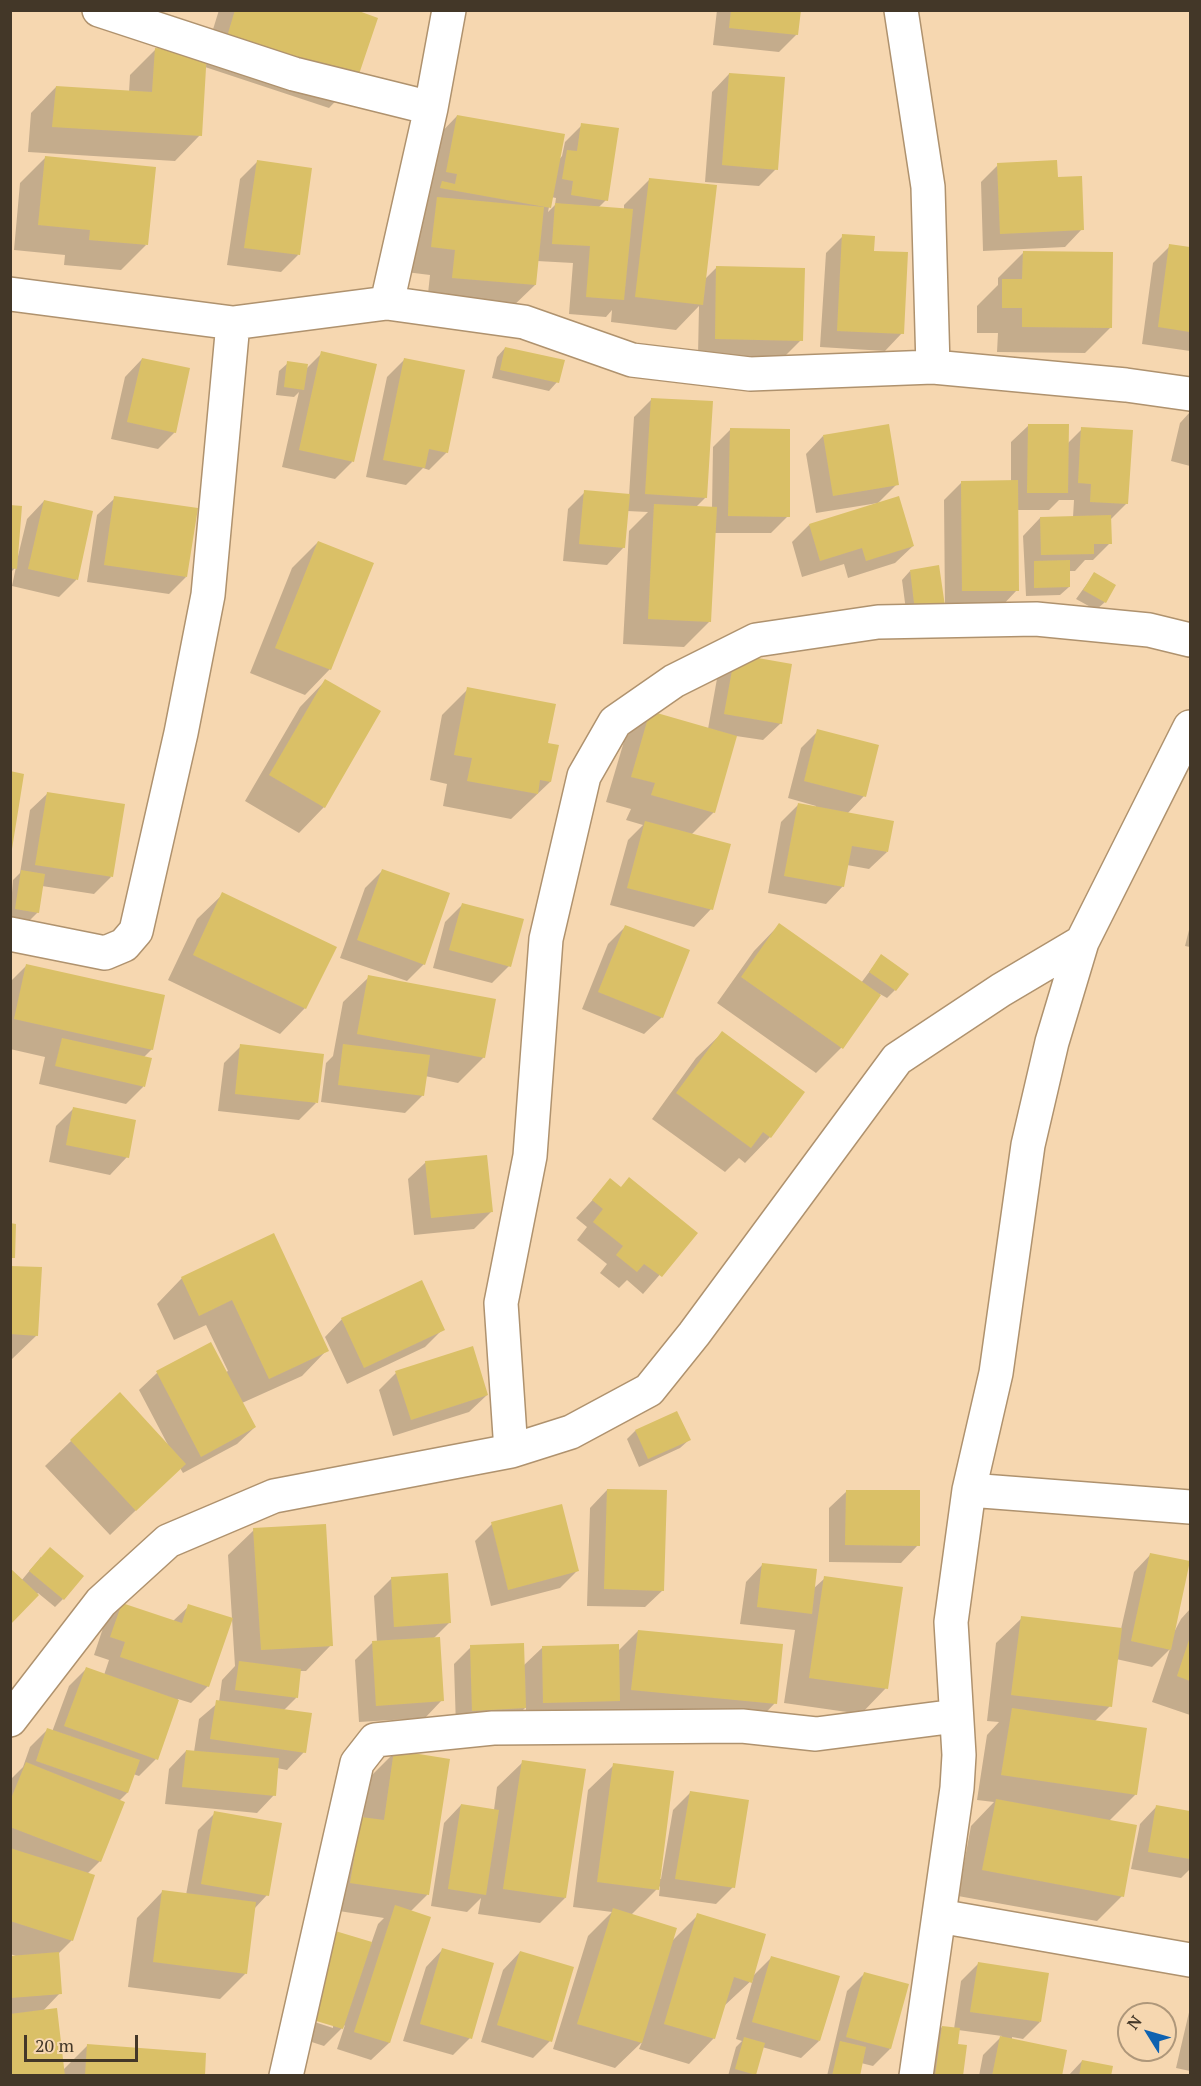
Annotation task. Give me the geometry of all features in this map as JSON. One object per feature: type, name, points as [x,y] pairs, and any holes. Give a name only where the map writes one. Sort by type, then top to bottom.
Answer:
[{"type":"street","points":[[99,10],[294,74],[431,108]]},
{"type":"street","points":[[387,303],[431,108],[448,10]]},
{"type":"street","points":[[901,10],[928,187],[933,367]]},
{"type":"street","points":[[10,294],[233,323],[387,303],[524,322],[632,360],[738,372],[933,367],[1191,393]]},
{"type":"street","points":[[10,934],[105,953],[124,945],[136,931],[182,733],[208,595],[233,323]]},
{"type":"street","points":[[511,1451],[501,1303],[530,1156],[546,939],[584,776],[615,722],[674,681],[756,640],[878,622],[1036,619],[1149,630],[1191,640]]},
{"type":"street","points":[[916,2076],[957,1788],[959,1755],[951,1622],[969,1490],[996,1373],[1028,1145],[1052,1042],[1082,942],[1191,727]]},
{"type":"street","points":[[10,1720],[101,1602],[168,1541],[274,1496],[511,1451],[571,1432],[649,1390],[694,1334],[897,1059],[1001,990],[1082,942]]},
{"type":"street","points":[[969,1490],[1191,1507]]},
{"type":"street","points":[[286,2076],[357,1763],[375,1740],[493,1728],[742,1726],[816,1734],[956,1716]]},
{"type":"street","points":[[939,1917],[1191,1960]]},
{"type":"building","points":[[235,10],[356,10],[378,18],[356,83],[226,40]]},
{"type":"building","points":[[731,10],[801,10],[798,35],[729,28]]},
{"type":"building","points":[[155,48],[207,51],[202,136],[52,127],[56,86],[152,92]]},
{"type":"building","points":[[729,73],[785,77],[778,170],[722,165]]},
{"type":"building","points":[[457,115],[565,134],[551,208],[440,188],[442,181],[455,184],[457,174],[446,172]]},
{"type":"building","points":[[581,123],[619,128],[608,201],[571,195],[573,181],[562,179],[567,150],[577,151]]},
{"type":"building","points":[[45,156],[156,167],[148,245],[89,240],[90,230],[38,225]]},
{"type":"building","points":[[257,160],[312,168],[300,255],[244,248]]},
{"type":"building","points":[[1057,160],[1058,177],[1082,176],[1084,230],[1000,234],[997,163]]},
{"type":"building","points":[[649,178],[717,185],[703,305],[635,297]]},
{"type":"building","points":[[437,197],[544,207],[536,285],[452,278],[455,250],[431,247]]},
{"type":"building","points":[[555,203],[633,209],[624,300],[586,297],[590,246],[552,244]]},
{"type":"building","points":[[842,234],[875,236],[874,251],[908,252],[904,334],[837,331]]},
{"type":"building","points":[[1169,244],[1190,247],[1190,332],[1158,327]]},
{"type":"building","points":[[1023,251],[1113,252],[1112,328],[1022,327],[1022,308],[1002,308],[1002,279],[1022,279]]},
{"type":"building","points":[[716,266],[805,268],[803,341],[715,339]]},
{"type":"building","points":[[505,347],[565,360],[559,383],[500,370]]},
{"type":"building","points":[[321,351],[377,364],[354,462],[299,450]]},
{"type":"building","points":[[142,358],[190,368],[176,433],[127,422]]},
{"type":"building","points":[[404,358],[465,370],[448,453],[429,449],[425,468],[383,460]]},
{"type":"building","points":[[287,361],[308,364],[304,390],[284,387]]},
{"type":"building","points":[[651,398],[713,401],[707,498],[645,494]]},
{"type":"building","points":[[889,424],[899,485],[833,496],[823,435]]},
{"type":"building","points":[[1028,424],[1069,424],[1068,493],[1027,493]]},
{"type":"building","points":[[1081,427],[1133,430],[1128,504],[1090,502],[1091,484],[1078,483]]},
{"type":"building","points":[[730,428],[790,429],[790,517],[728,516]]},
{"type":"building","points":[[1018,480],[1019,591],[962,591],[961,481]]},
{"type":"building","points":[[584,490],[630,494],[625,548],[579,544]]},
{"type":"building","points":[[114,496],[198,508],[187,577],[104,565]]},
{"type":"building","points":[[899,496],[914,546],[866,561],[862,548],[820,561],[809,524]]},
{"type":"building","points":[[44,500],[93,511],[78,580],[28,569]]},
{"type":"building","points":[[654,504],[717,507],[711,622],[648,619]]},
{"type":"building","points":[[10,505],[22,506],[17,569],[10,568]]},
{"type":"building","points":[[1111,515],[1112,544],[1094,544],[1094,554],[1041,555],[1040,517]]},
{"type":"building","points":[[318,541],[374,563],[331,670],[275,648]]},
{"type":"building","points":[[1070,560],[1070,587],[1034,588],[1034,561]]},
{"type":"building","points":[[939,565],[945,606],[915,611],[910,570]]},
{"type":"building","points":[[1094,572],[1116,585],[1106,603],[1083,590]]},
{"type":"building","points":[[735,654],[792,664],[782,724],[724,714]]},
{"type":"building","points":[[325,679],[381,711],[325,808],[269,775]]},
{"type":"building","points":[[467,687],[556,704],[548,743],[559,745],[551,782],[540,780],[538,794],[467,781],[472,758],[454,755]]},
{"type":"building","points":[[650,711],[737,736],[715,813],[651,795],[655,783],[631,777]]},
{"type":"building","points":[[817,729],[879,745],[866,797],[804,781]]},
{"type":"building","points":[[10,771],[24,774],[12,849],[10,849]]},
{"type":"building","points":[[47,792],[125,804],[113,877],[35,865]]},
{"type":"building","points":[[798,803],[894,821],[888,852],[852,846],[844,887],[784,876]]},
{"type":"building","points":[[645,821],[731,844],[713,910],[627,888]]},
{"type":"building","points":[[382,869],[450,893],[425,965],[357,940]]},
{"type":"building","points":[[21,870],[45,874],[39,913],[15,909]]},
{"type":"building","points":[[222,892],[337,947],[306,1009],[193,955]]},
{"type":"building","points":[[462,903],[524,919],[511,967],[449,950]]},
{"type":"building","points":[[779,923],[881,995],[843,1049],[741,977]]},
{"type":"building","points":[[625,925],[690,950],[663,1018],[598,992]]},
{"type":"building","points":[[881,954],[909,974],[896,991],[869,972]]},
{"type":"building","points":[[26,964],[165,995],[153,1050],[14,1019]]},
{"type":"building","points":[[368,975],[496,999],[485,1058],[357,1034]]},
{"type":"building","points":[[722,1031],[805,1092],[771,1138],[763,1132],[751,1148],[676,1093]]},
{"type":"building","points":[[62,1038],[152,1058],[145,1087],[55,1066]]},
{"type":"building","points":[[240,1044],[324,1054],[318,1103],[235,1094]]},
{"type":"building","points":[[343,1044],[430,1055],[424,1096],[338,1085]]},
{"type":"building","points":[[73,1107],[136,1120],[129,1158],[66,1145]]},
{"type":"building","points":[[487,1155],[493,1212],[431,1218],[425,1161]]},
{"type":"building","points":[[629,1177],[698,1233],[662,1277],[644,1264],[637,1272],[616,1255],[623,1246],[593,1222],[603,1209],[592,1200],[610,1178],[621,1187]]},
{"type":"building","points":[[10,1223],[16,1224],[15,1258],[10,1258]]},
{"type":"building","points":[[274,1233],[329,1351],[269,1379],[232,1300],[199,1316],[181,1277]]},
{"type":"building","points":[[10,1266],[42,1267],[38,1336],[10,1334]]},
{"type":"building","points":[[422,1280],[445,1330],[364,1368],[341,1318]]},
{"type":"building","points":[[211,1342],[256,1427],[201,1457],[156,1371]]},
{"type":"building","points":[[473,1346],[488,1395],[411,1420],[395,1371]]},
{"type":"building","points":[[120,1392],[186,1464],[136,1511],[70,1440]]},
{"type":"building","points":[[677,1411],[691,1440],[648,1459],[635,1430]]},
{"type":"building","points":[[607,1489],[667,1490],[664,1591],[604,1589]]},
{"type":"building","points":[[846,1490],[920,1490],[920,1546],[845,1545]]},
{"type":"building","points":[[562,1504],[579,1571],[508,1590],[491,1522]]},
{"type":"building","points":[[326,1524],[333,1646],[261,1650],[253,1528]]},
{"type":"building","points":[[50,1547],[84,1576],[64,1600],[29,1571]]},
{"type":"building","points":[[1150,1553],[1190,1561],[1171,1650],[1131,1641]]},
{"type":"building","points":[[762,1563],[817,1569],[812,1614],[757,1607]]},
{"type":"building","points":[[10,1568],[39,1595],[10,1625]]},
{"type":"building","points":[[448,1573],[451,1623],[394,1627],[391,1577]]},
{"type":"building","points":[[824,1576],[903,1587],[888,1689],[809,1678]]},
{"type":"building","points":[[122,1603],[182,1623],[188,1604],[233,1618],[209,1687],[120,1657],[125,1642],[110,1637]]},
{"type":"building","points":[[1021,1616],[1122,1628],[1112,1707],[1011,1695]]},
{"type":"building","points":[[638,1630],[783,1644],[777,1704],[631,1690]]},
{"type":"building","points":[[440,1637],[444,1701],[376,1706],[372,1641]]},
{"type":"building","points":[[1190,1637],[1190,1681],[1177,1676]]},
{"type":"building","points":[[524,1643],[526,1708],[472,1711],[470,1645]]},
{"type":"building","points":[[619,1644],[620,1701],[543,1703],[542,1646]]},
{"type":"building","points":[[239,1661],[301,1669],[298,1698],[235,1690]]},
{"type":"building","points":[[86,1667],[179,1700],[158,1760],[64,1726]]},
{"type":"building","points":[[216,1700],[312,1713],[306,1753],[210,1739]]},
{"type":"building","points":[[1012,1708],[1147,1728],[1137,1795],[1001,1775]]},
{"type":"building","points":[[47,1728],[140,1760],[128,1793],[36,1761]]},
{"type":"building","points":[[186,1750],[279,1758],[276,1796],[182,1787]]},
{"type":"building","points":[[394,1750],[450,1759],[429,1895],[350,1883],[361,1817],[384,1820]]},
{"type":"building","points":[[522,1760],[586,1769],[566,1898],[503,1889]]},
{"type":"building","points":[[26,1762],[125,1802],[101,1862],[10,1827],[10,1801]]},
{"type":"building","points":[[613,1763],[674,1771],[659,1890],[597,1882]]},
{"type":"building","points":[[690,1791],[749,1800],[735,1888],[675,1879]]},
{"type":"building","points":[[996,1799],[1137,1825],[1124,1897],[982,1870]]},
{"type":"building","points":[[461,1804],[499,1810],[486,1895],[448,1889]]},
{"type":"building","points":[[1156,1805],[1190,1811],[1190,1859],[1148,1852]]},
{"type":"building","points":[[214,1811],[282,1823],[269,1896],[201,1884]]},
{"type":"building","points":[[10,1848],[95,1875],[73,1941],[10,1921]]},
{"type":"building","points":[[162,1890],[256,1902],[247,1974],[153,1962]]},
{"type":"building","points":[[395,1905],[431,1917],[390,2043],[354,2032]]},
{"type":"building","points":[[613,1908],[677,1928],[642,2043],[577,2024]]},
{"type":"building","points":[[697,1913],[766,1934],[752,1983],[734,1977],[715,2039],[664,2024]]},
{"type":"building","points":[[332,1930],[372,1942],[343,2029],[303,2017]]},
{"type":"building","points":[[442,1948],[494,1963],[472,2039],[420,2024]]},
{"type":"building","points":[[520,1951],[574,1967],[552,2042],[497,2025]]},
{"type":"building","points":[[59,1952],[62,1994],[10,1998],[10,1956]]},
{"type":"building","points":[[771,1956],[840,1976],[820,2041],[752,2022]]},
{"type":"building","points":[[978,1962],[1049,1973],[1041,2022],[970,2012]]},
{"type":"building","points":[[864,1972],[909,1984],[891,2049],[846,2037]]},
{"type":"building","points":[[57,2008],[65,2076],[10,2076],[10,2014]]},
{"type":"building","points":[[942,2026],[960,2028],[958,2044],[967,2045],[963,2076],[935,2076]]},
{"type":"building","points":[[1000,2036],[1067,2050],[1062,2076],[992,2076]]},
{"type":"building","points":[[744,2037],[765,2043],[756,2075],[735,2069]]},
{"type":"building","points":[[840,2041],[866,2047],[860,2076],[832,2076]]},
{"type":"building","points":[[87,2044],[206,2053],[205,2076],[85,2076]]},
{"type":"building","points":[[1082,2060],[1113,2066],[1111,2076],[1079,2076]]}]
